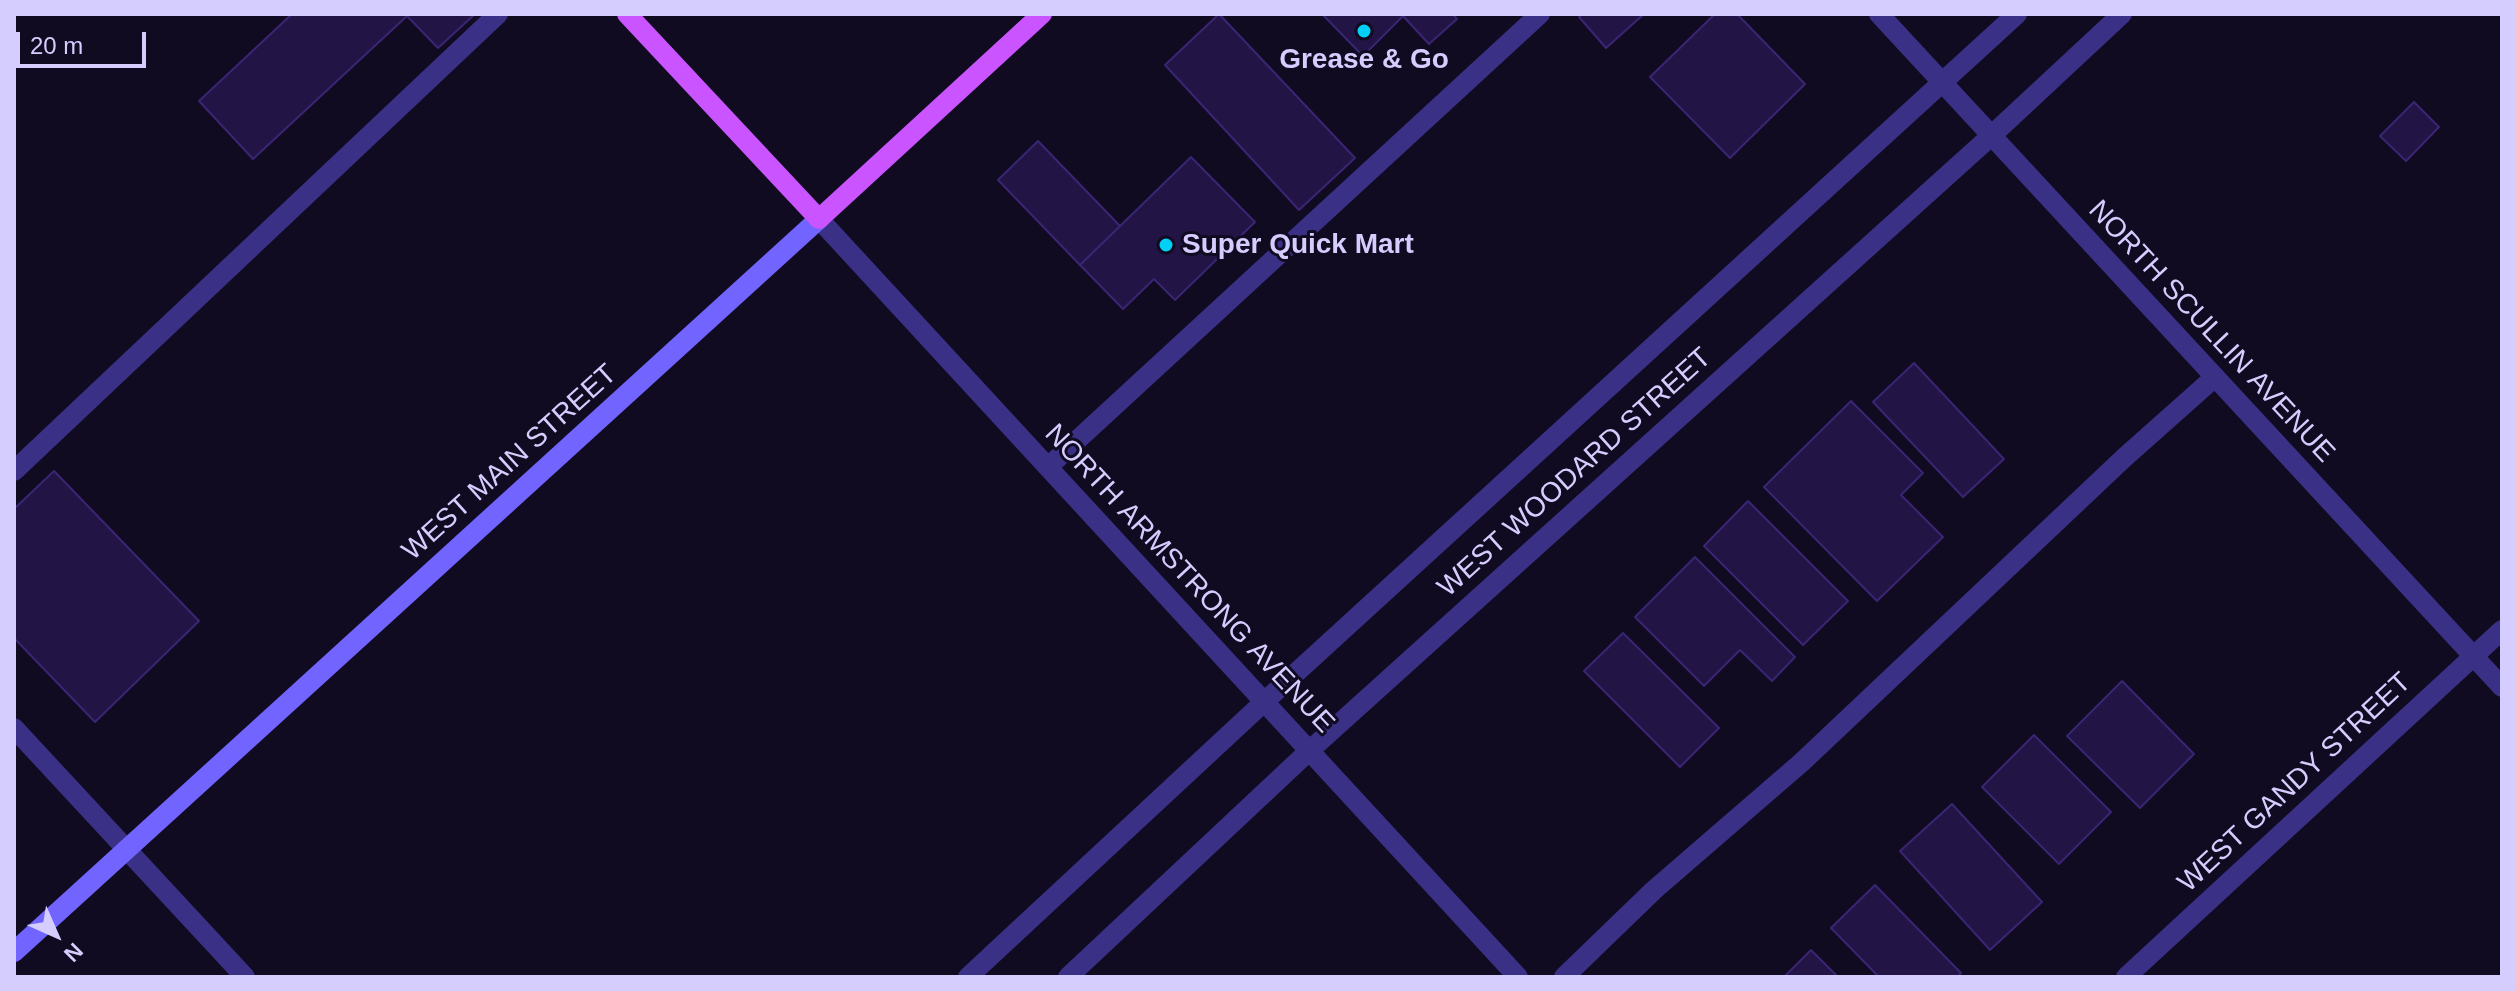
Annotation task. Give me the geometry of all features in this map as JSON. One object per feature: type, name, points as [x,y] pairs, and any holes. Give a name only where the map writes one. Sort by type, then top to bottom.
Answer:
[{"type":"main road","points":[[627,14],[819,219]]},
{"type":"main road","name":"WEST MAIN STREET","points":[[14,952],[1042,14]]},
{"type":"street","points":[[14,471],[498,14]]},
{"type":"street","points":[[1048,467],[1540,14]]},
{"type":"street","name":"NORTH SCULLIN AVENUE","points":[[1879,14],[2502,687]]},
{"type":"street","name":"WEST WOODARD STREET","points":[[968,977],[1264,702],[2017,14]]},
{"type":"street","name":"WEST WOODARD STREET","points":[[1068,977],[1309,751],[1991,136],[2122,14]]},
{"type":"street","name":"NORTH ARMSTRONG AVENUE","points":[[819,219],[1518,977]]},
{"type":"street","points":[[1564,977],[1654,890],[1802,762],[2102,478],[2215,377]]},
{"type":"street","name":"WEST GANDY STREET","points":[[2126,977],[2502,630]]},
{"type":"street","points":[[14,728],[245,977]]},
{"type":"building","points":[[292,14],[475,14],[438,48],[407,16],[253,159],[199,101]]},
{"type":"building","points":[[1219,14],[1355,158],[1299,210],[1165,65]]},
{"type":"building","name":"Grease & Go","points":[[1322,14],[1453,14],[1457,19],[1429,44],[1403,16],[1363,56]]},
{"type":"building","points":[[1583,14],[1644,14],[1606,48],[1579,17]]},
{"type":"building","points":[[1715,14],[1737,14],[1805,84],[1730,158],[1650,77]]},
{"type":"building","points":[[2414,102],[2439,127],[2406,161],[2380,136]]},
{"type":"building","name":"Super Quick Mart","points":[[1038,141],[1120,226],[1080,265],[998,180]]},
{"type":"building","name":"Super Quick Mart","points":[[1191,157],[1255,222],[1175,300],[1154,279],[1123,309],[1080,265]]},
{"type":"building","points":[[1914,363],[2004,459],[1963,497],[1873,402]]},
{"type":"building","points":[[1851,401],[1923,473],[1901,495],[1943,537],[1877,601],[1764,487]]},
{"type":"building","points":[[54,471],[199,621],[95,722],[14,638],[14,509]]},
{"type":"building","points":[[1748,501],[1848,601],[1803,645],[1704,546]]},
{"type":"building","points":[[1695,557],[1795,657],[1772,681],[1740,650],[1704,686],[1635,617]]},
{"type":"building","points":[[1623,633],[1719,728],[1680,767],[1584,671]]},
{"type":"building","points":[[2122,681],[2194,754],[2140,808],[2067,736]]},
{"type":"building","points":[[2034,735],[2111,812],[2059,864],[1982,787]]},
{"type":"building","points":[[1952,804],[2042,902],[1990,950],[1900,851]]},
{"type":"building","points":[[1875,885],[1961,973],[1957,977],[1879,977],[1831,928]]},
{"type":"building","points":[[1811,950],[1838,977],[1784,977]]},
{"type":"place","name":"Grease & Go","points":[[1364,31]]},
{"type":"place","name":"Super Quick Mart","points":[[1166,245]]}]
